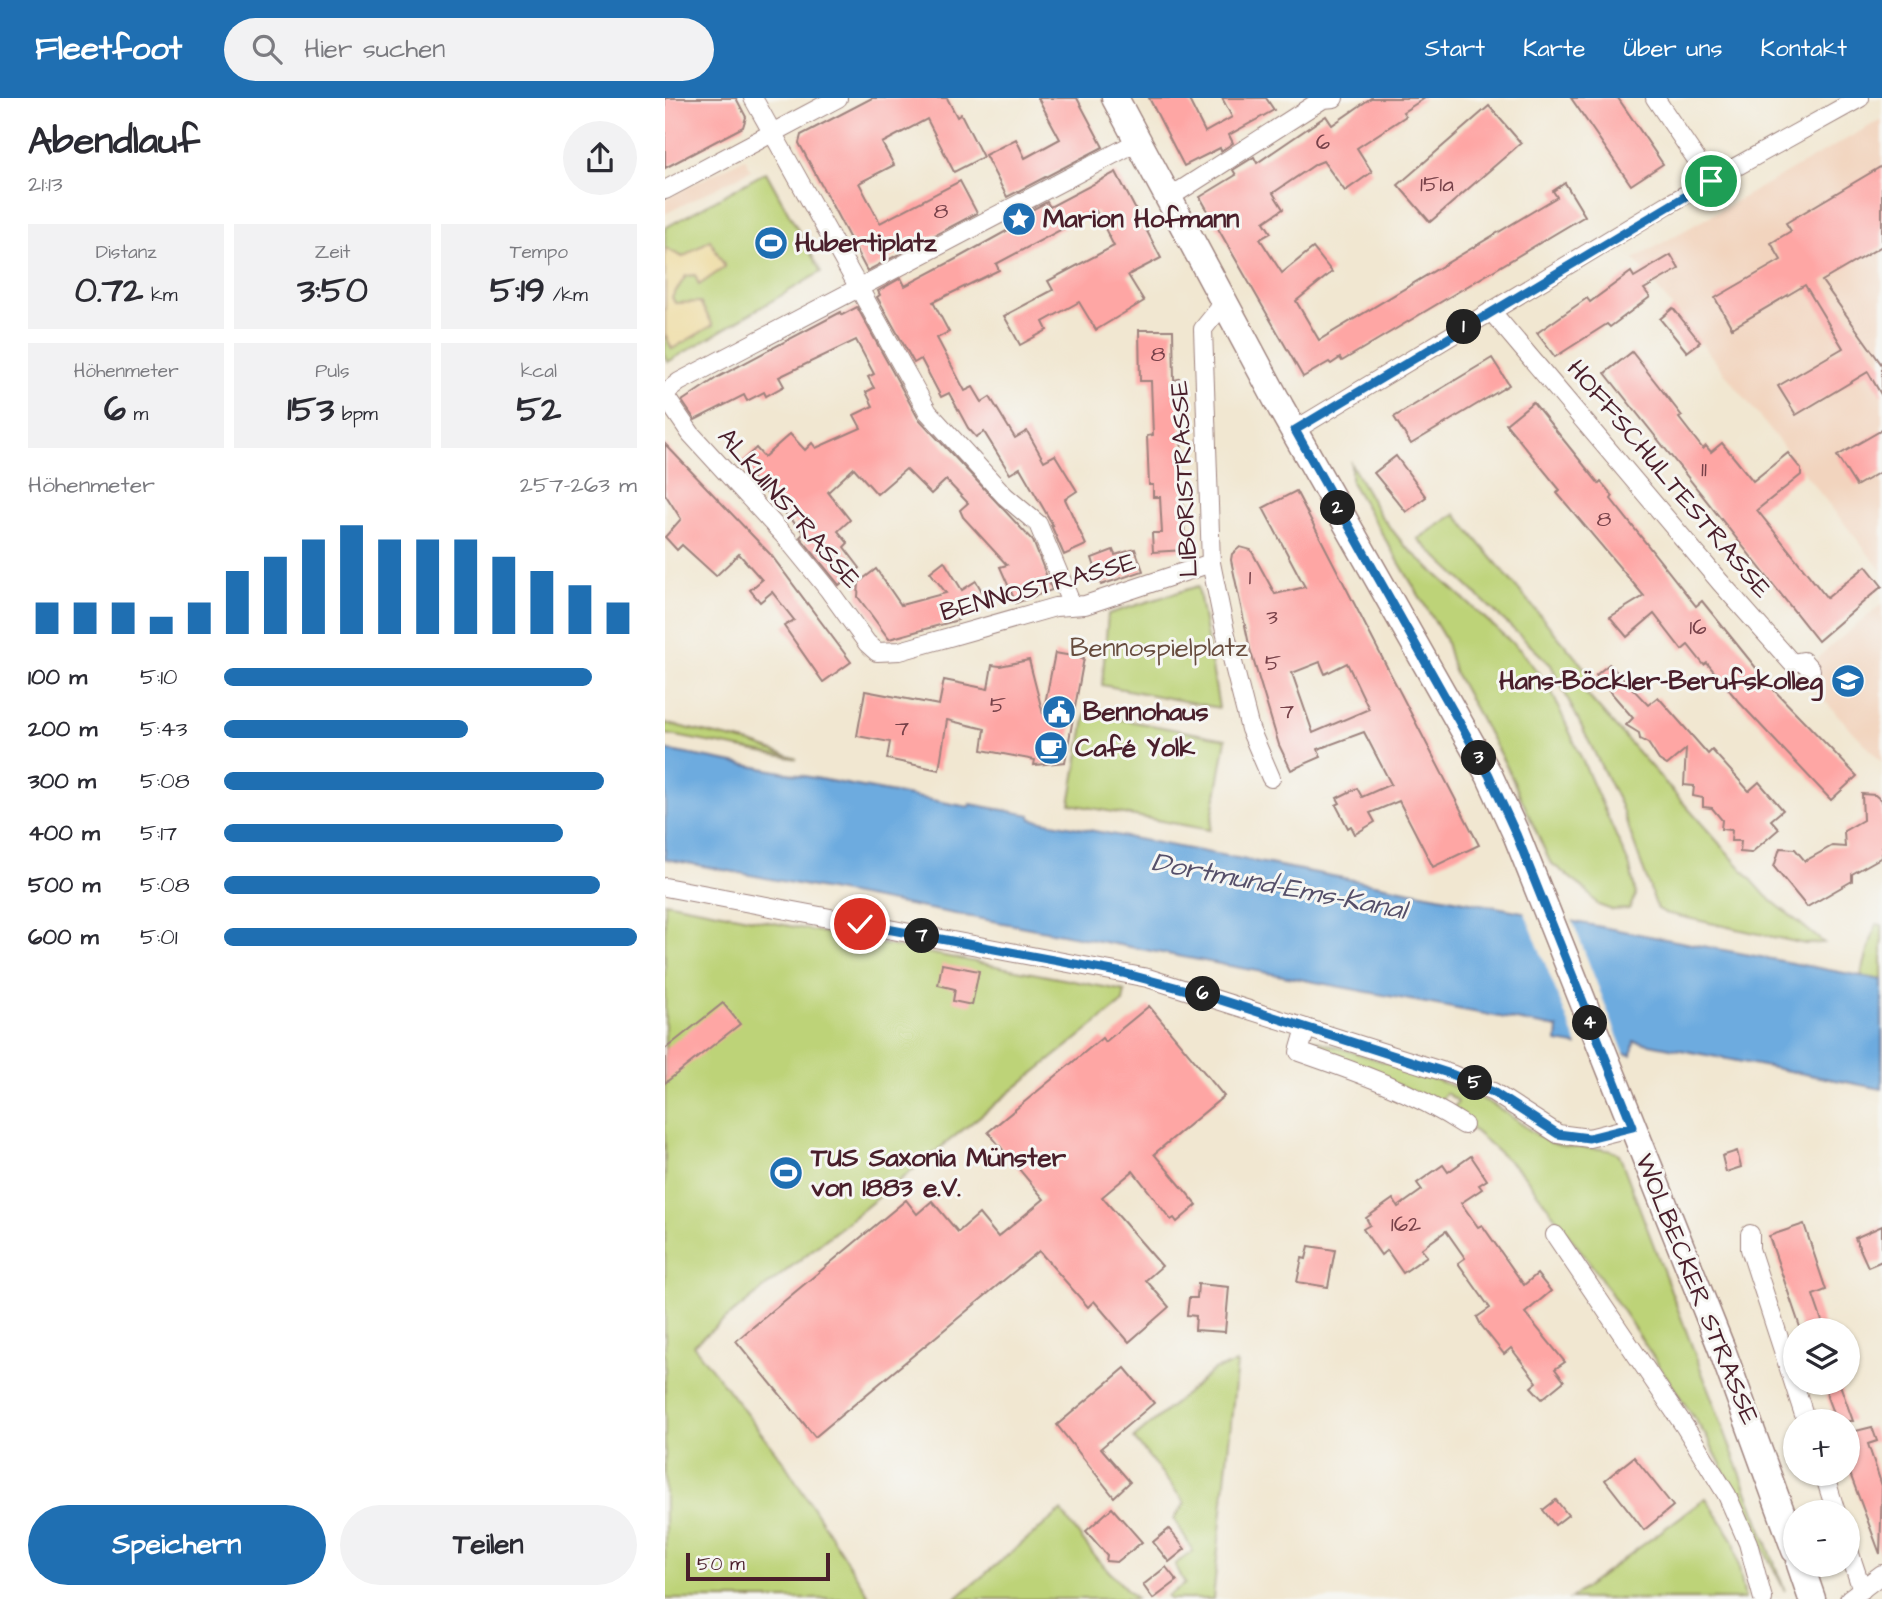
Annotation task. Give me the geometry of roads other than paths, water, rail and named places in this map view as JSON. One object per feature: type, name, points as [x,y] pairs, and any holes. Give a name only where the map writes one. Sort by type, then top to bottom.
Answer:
[{"type":"main road","name":"WOLBECKER STRASSE","points":[[1115,98],[1224,303],[1489,775],[1633,1127],[1763,1457],[1783,1515]]},
{"type":"main road","points":[[1804,1577],[1812,1599]]},
{"type":"street","points":[[753,98],[933,419],[1005,496],[1038,524],[1072,605]]},
{"type":"street","points":[[665,190],[838,98]]},
{"type":"street","points":[[1167,199],[1324,99],[1334,98]]},
{"type":"street","points":[[1655,98],[1711,181]]},
{"type":"street","points":[[1295,430],[1711,181],[1860,98]]},
{"type":"street","points":[[665,395],[679,382],[1137,142]]},
{"type":"street","name":"LIBORISTRASSE","points":[[1224,303],[1203,329],[1212,563],[1225,631],[1250,729],[1271,778]]},
{"type":"street","name":"HOFFSCHULTESTRASSE","points":[[1492,311],[1720,582],[1792,663],[1803,661],[1811,670]]},
{"type":"street","name":"ALKUINSTRASSE","points":[[665,395],[691,434],[788,540],[867,643],[877,652]]},
{"type":"street","name":"BENNOSTRASSE","points":[[877,652],[900,651],[1072,605],[1109,598],[1212,563]]},
{"type":"street","points":[[665,887],[1148,978],[1478,1084],[1558,1134],[1589,1138],[1633,1127]]},
{"type":"street","points":[[1306,1028],[1299,1052],[1390,1084],[1427,1101],[1464,1125]]},
{"type":"street","name":"WOLBECKER STRASSE","points":[[1750,1234],[1750,1249],[1802,1409]]},
{"type":"street","points":[[1555,1235],[1685,1427],[1727,1495],[1748,1543],[1763,1599]]},
{"type":"street","points":[[1852,1577],[1855,1595],[1882,1574]]},
{"type":"water","name":"Dortmund-Ems-Kanal","points":[[665,750],[969,807],[970,804],[1031,815],[1031,819],[1882,980],[1882,1089],[1634,1041],[1632,1055],[1557,1042],[1558,1028],[665,859]]},
{"type":"place","name":"Marion Hofmann","points":[[1019,219]]},
{"type":"place","name":"Hubertiplatz","points":[[771,243]]},
{"type":"place","name":"Hans-Böckler-Berufskolleg","points":[[1848,681]]},
{"type":"place","name":"Bennohaus","points":[[1059,712]]},
{"type":"place","name":"Café Yolk","points":[[1051,748]]},
{"type":"place","name":"TUS Saxonia Münster von 1883 e.V.","points":[[786,1173]]},
{"type":"park label","name":"Bennospielplatz","points":[[1159,648]]}]
